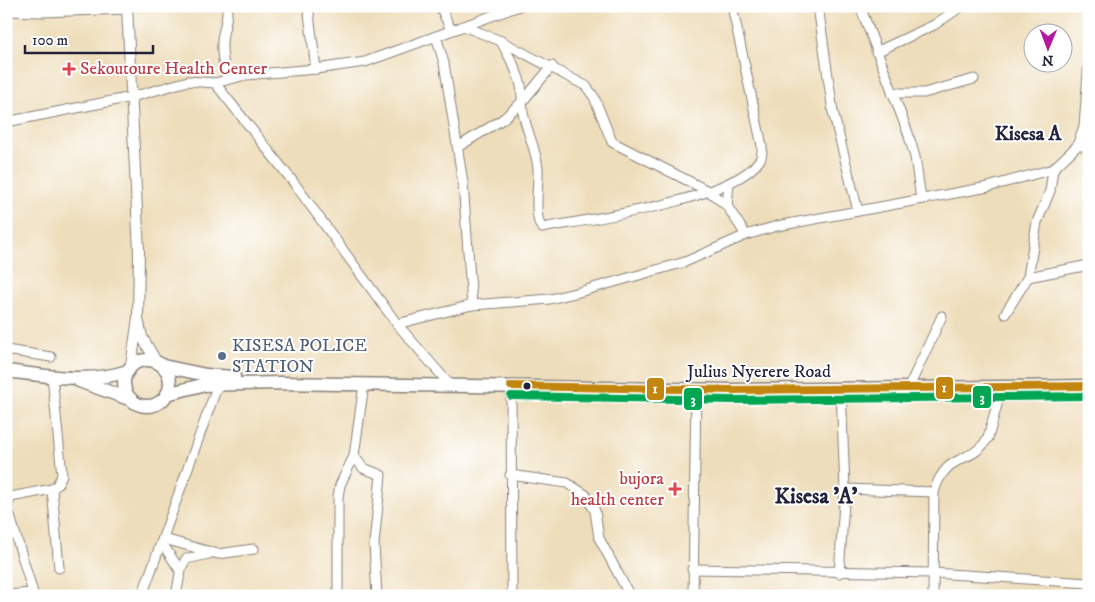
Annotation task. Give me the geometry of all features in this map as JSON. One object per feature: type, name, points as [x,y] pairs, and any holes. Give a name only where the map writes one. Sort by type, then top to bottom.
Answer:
[{"type":"highway","name":"Julius Nyerere Road","points":[[6,371],[70,378],[104,377],[147,360],[206,375],[279,383]]},
{"type":"highway","points":[[159,363],[170,379],[167,394]]},
{"type":"highway","points":[[130,368],[125,386],[132,400]]},
{"type":"highway","name":"Julius Nyerere Road","points":[[70,378],[147,405],[162,400],[167,394],[186,387],[218,384],[279,383],[696,389],[908,389],[1089,386]]},
{"type":"main road","points":[[127,8],[139,252],[138,318],[130,368]]},
{"type":"main road","points":[[138,318],[142,336],[159,363]]},
{"type":"street","points":[[227,6],[228,20],[223,35],[222,52],[227,78]]},
{"type":"street","points":[[308,6],[316,69]]},
{"type":"street","points":[[440,6],[451,30]]},
{"type":"street","points":[[6,123],[132,97],[188,81],[215,83],[227,78],[246,75],[316,69],[365,62],[519,6]]},
{"type":"street","points":[[501,41],[513,62],[521,85],[524,116],[538,165],[537,204],[540,226],[542,228],[710,192],[751,169],[760,160],[762,154],[732,6]]},
{"type":"street","points":[[818,6],[823,29],[830,94],[858,211]]},
{"type":"street","points":[[860,6],[915,156],[922,199]]},
{"type":"street","points":[[876,52],[934,24],[962,6]]},
{"type":"street","points":[[6,11],[127,8]]},
{"type":"street","points":[[463,26],[501,41],[552,66],[586,86],[594,97],[612,142],[710,192],[727,206],[746,235]]},
{"type":"street","points":[[436,36],[444,63],[464,183],[472,305]]},
{"type":"street","points":[[397,324],[472,305],[550,299],[685,262],[746,235],[777,226],[988,187],[1052,169],[1077,146],[1085,116],[1089,60]]},
{"type":"street","points":[[458,147],[503,119],[523,101],[552,66]]},
{"type":"street","points":[[892,93],[906,95],[924,93],[974,79]]},
{"type":"street","points":[[215,83],[294,183],[397,324],[450,385]]},
{"type":"street","points":[[898,107],[906,95]]},
{"type":"street","points":[[1077,146],[1089,146]]},
{"type":"street","points":[[1005,314],[1028,277],[1037,222],[1050,191],[1052,169]]},
{"type":"street","points":[[727,206],[729,183]]},
{"type":"street","points":[[1028,277],[1089,265]]},
{"type":"street","points":[[908,389],[942,316]]},
{"type":"street","points":[[6,350],[51,357]]},
{"type":"street","points":[[6,595],[33,594],[9,527],[7,499],[52,489],[57,485],[62,475],[52,376]]},
{"type":"street","points":[[142,596],[218,384]]},
{"type":"street","points":[[338,596],[338,497],[340,485],[354,456],[364,384]]},
{"type":"street","points":[[511,386],[512,596]]},
{"type":"street","points":[[933,596],[934,492],[938,478],[944,469],[984,445],[988,438],[1002,386]]},
{"type":"street","points":[[692,596],[696,389]]},
{"type":"street","points":[[839,573],[844,489],[841,389]]},
{"type":"street","points":[[354,456],[363,468],[381,475],[374,544],[377,596]]},
{"type":"street","points":[[510,475],[566,483],[586,494],[594,511],[599,538],[630,596]]},
{"type":"street","points":[[52,489],[59,568]]},
{"type":"street","points":[[844,489],[934,492]]},
{"type":"street","points":[[163,541],[214,553]]},
{"type":"street","points":[[163,541],[181,572]]},
{"type":"street","points":[[176,596],[186,559],[214,553],[233,553],[254,549]]},
{"type":"street","points":[[692,569],[839,573],[933,573],[1089,583]]},
{"type":"transit line","name":"1","points":[[511,386],[733,390],[1089,386]]},
{"type":"transit line","name":"3","points":[[511,396],[733,400],[1089,396]]},
{"type":"place","name":"Sekoutoure Health Center","points":[[69,69]]},
{"type":"place","name":"KISESA POLICE STATION","points":[[222,356]]},
{"type":"place","name":"bujora health center","points":[[675,489]]},
{"type":"district","name":"Kisesa A","points":[[1028,134]]},
{"type":"district","name":"Kisesa 'A'","points":[[816,496]]}]
